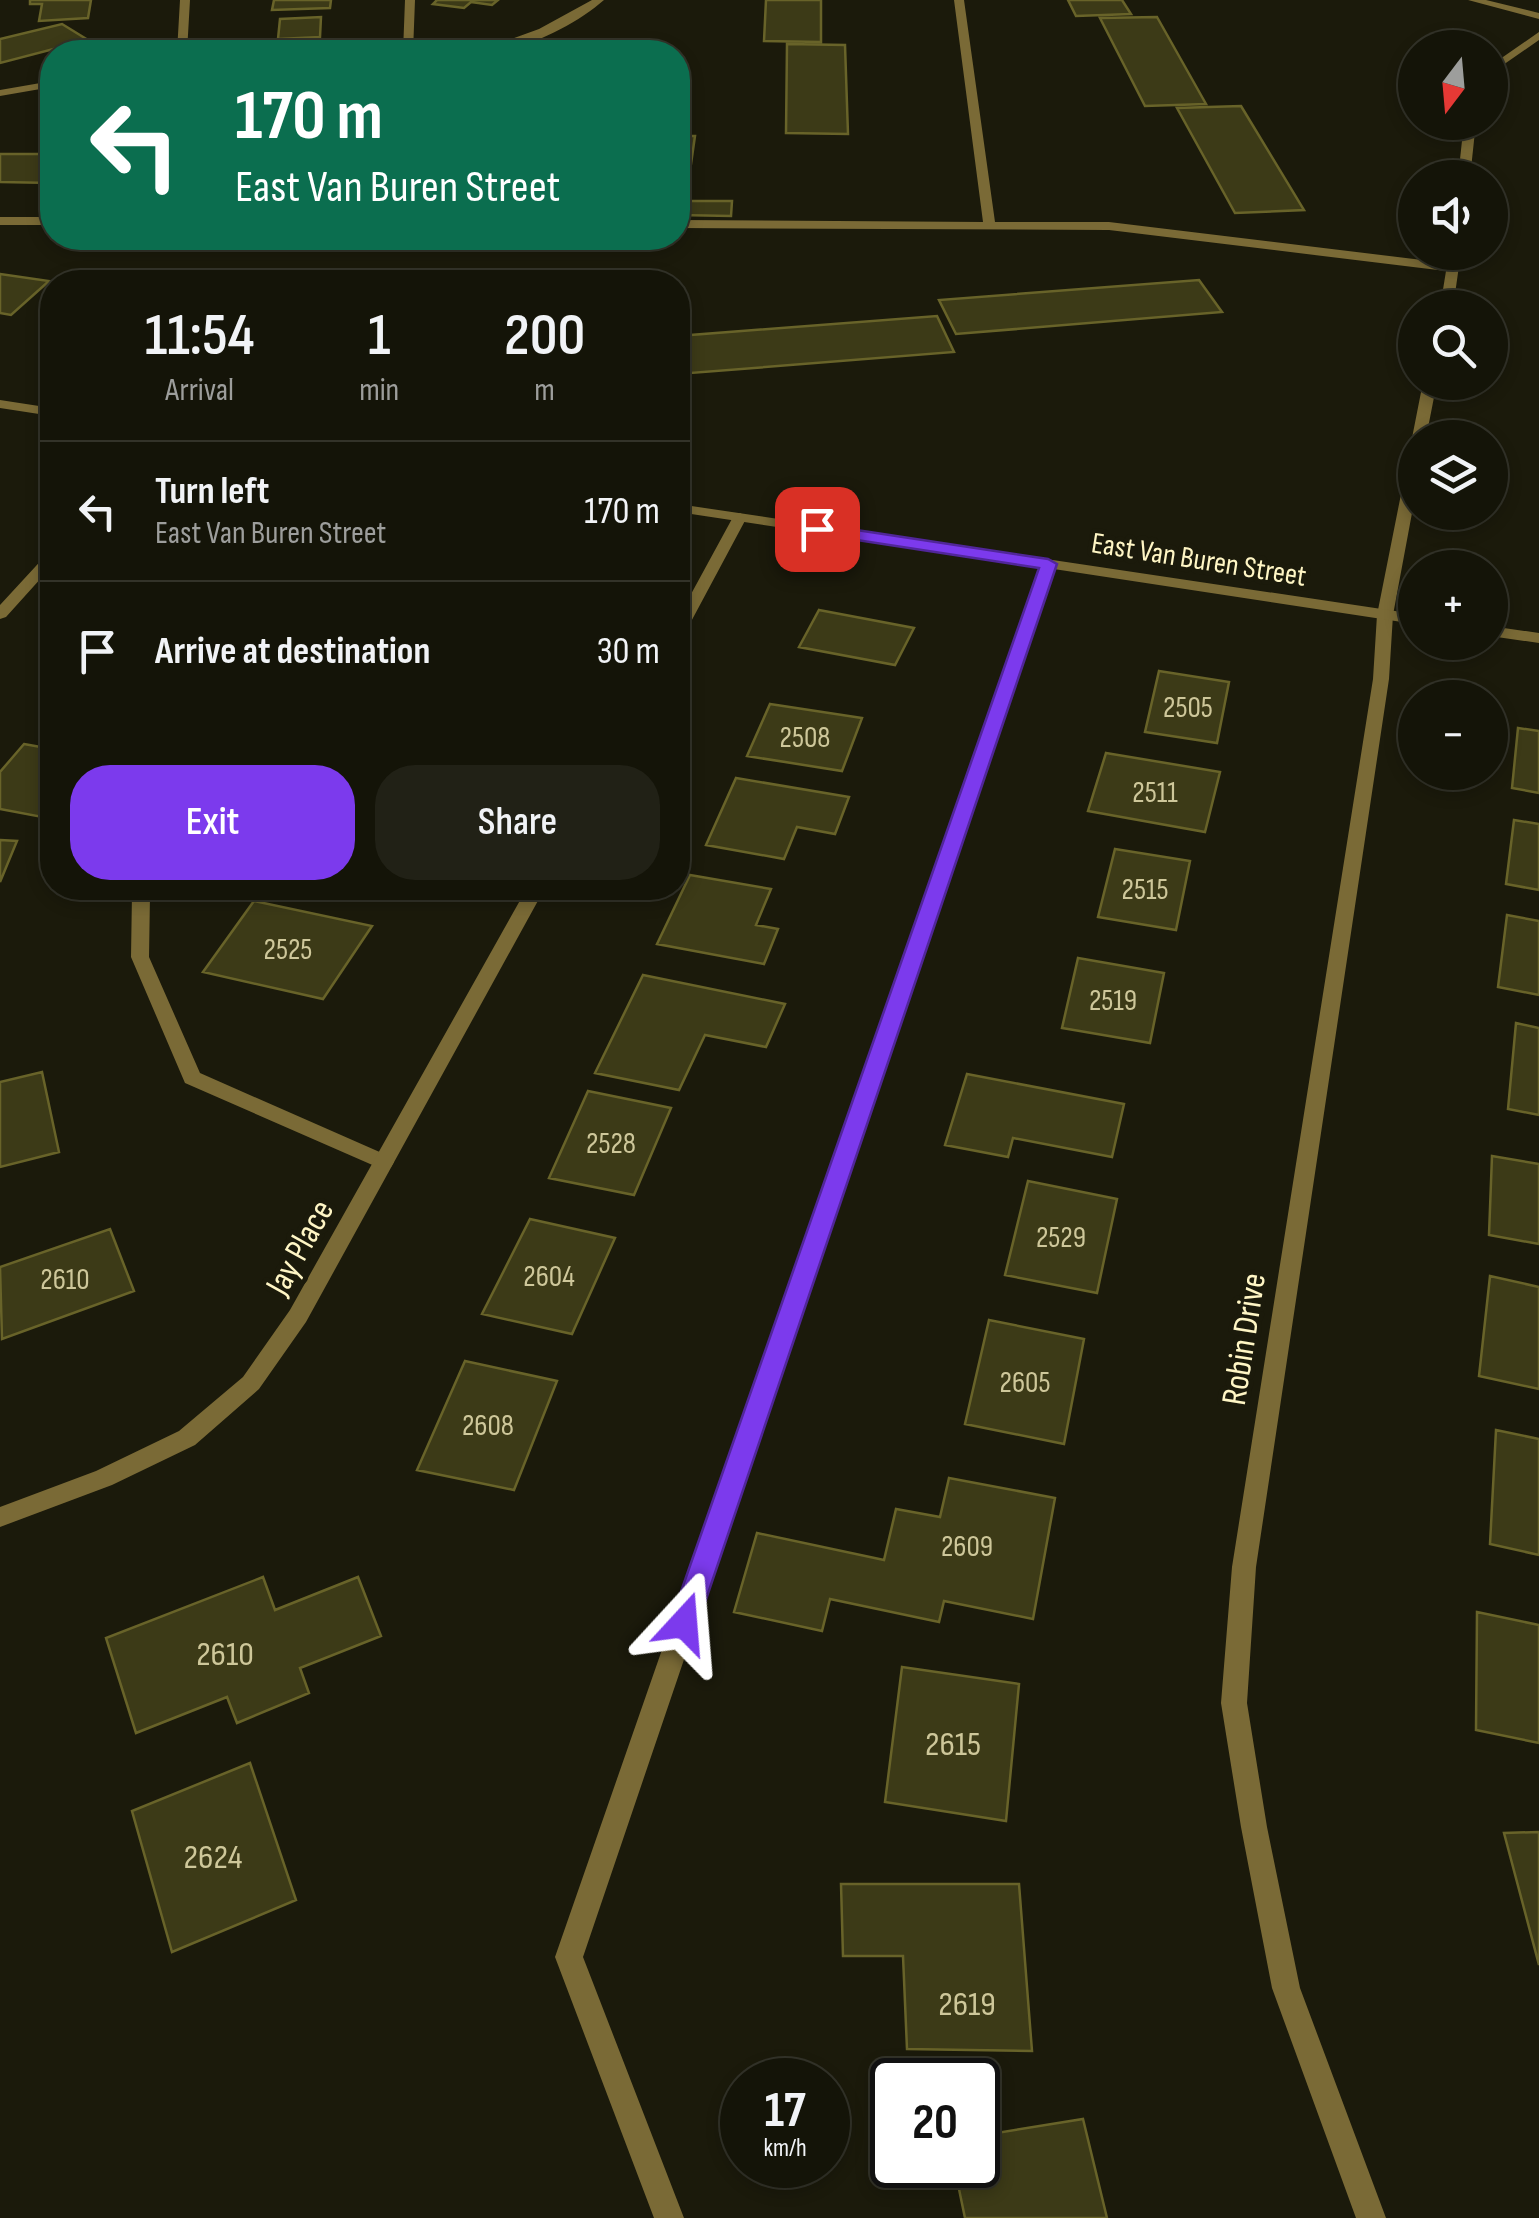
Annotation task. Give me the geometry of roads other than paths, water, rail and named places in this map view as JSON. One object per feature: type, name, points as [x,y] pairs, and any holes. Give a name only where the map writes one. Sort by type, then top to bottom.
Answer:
[{"type":"street","points":[[183,40],[185,0]]},
{"type":"street","points":[[408,40],[410,0]]},
{"type":"street","points":[[526,40],[568,22],[599,0]]},
{"type":"street","points":[[959,0],[990,226]]},
{"type":"street","points":[[1473,0],[1539,16]]},
{"type":"street","points":[[1508,58],[1539,36]]},
{"type":"street","points":[[0,93],[40,86]]},
{"type":"street","points":[[0,221],[40,221]]},
{"type":"street","points":[[690,224],[1109,226],[1398,261]]},
{"type":"street","points":[[0,404],[40,410]]},
{"type":"street","name":"East Van Buren Street","points":[[690,510],[1398,617]]},
{"type":"street","points":[[690,608],[740,517]]},
{"type":"street","name":"Robin Drive","points":[[1371,2218],[1286,1988],[1234,1703],[1244,1567],[1402,530]]},
{"type":"street","points":[[669,2218],[570,1956],[1048,564]]},
{"type":"street","points":[[0,614],[40,571]]},
{"type":"street","points":[[1508,633],[1539,638]]},
{"type":"street","points":[[141,900],[140,957],[192,1078],[384,1162]]},
{"type":"street","name":"Jay Place","points":[[0,1517],[104,1478],[187,1438],[251,1384],[298,1316],[529,900]]}]
